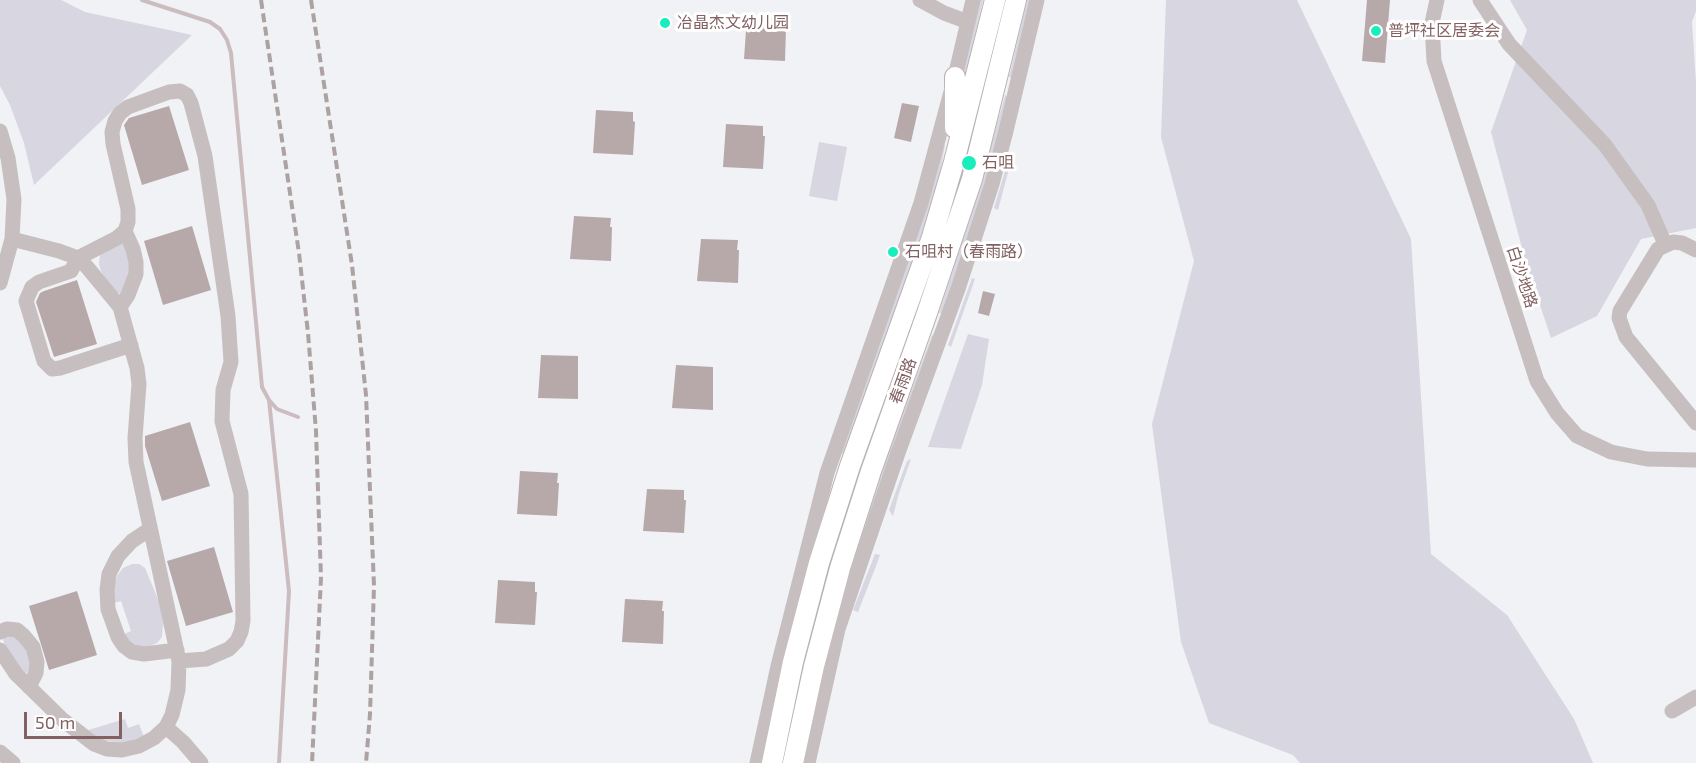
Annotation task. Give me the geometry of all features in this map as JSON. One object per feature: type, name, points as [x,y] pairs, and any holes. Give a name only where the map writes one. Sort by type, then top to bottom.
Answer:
[{"type":"main road","name":"春雨路","points":[[772,763],[793,662],[819,563],[850,466],[932,237],[954,162],[995,0]]},
{"type":"main road","name":"春雨路","points":[[793,763],[814,666],[840,568],[871,471],[972,179],[1016,0]]},
{"type":"main road","points":[[954,162],[956,77]]},
{"type":"street","points":[[920,0],[944,13],[968,22]]},
{"type":"street","points":[[757,763],[778,666],[827,473],[912,231],[956,77],[973,0]]},
{"type":"street","points":[[808,763],[838,629],[975,237],[1006,131],[1037,0]]},
{"type":"street","name":"白沙地路","points":[[1437,0],[1432,23],[1434,61],[1537,381],[1557,413],[1577,436],[1611,452],[1647,459],[1696,460]]},
{"type":"street","points":[[1480,0],[1509,44],[1605,145],[1648,205],[1665,244]]},
{"type":"street","points":[[131,345],[60,368],[47,367],[27,308],[28,295],[32,287],[39,282],[71,271],[78,258],[117,238],[125,231],[128,209],[113,144],[112,132],[115,121],[128,107],[169,92],[180,91],[187,95],[191,103],[205,156],[228,316],[231,362],[223,390],[222,421],[241,494],[243,621],[237,641],[229,649],[206,659],[144,654],[132,652],[118,637],[108,609],[109,574],[118,556],[150,529]]},
{"type":"street","points":[[0,131],[12,179],[14,199],[12,239],[0,283]]},
{"type":"street","points":[[120,307],[128,295],[136,274],[133,249],[125,231]]},
{"type":"street","points":[[0,650],[16,674],[63,720],[94,744],[123,757],[154,738],[166,727],[176,704],[178,656],[136,462],[135,438],[139,384],[137,368],[120,307],[78,258],[12,239]]},
{"type":"street","points":[[1696,250],[1682,243],[1673,242],[1658,249],[1620,311],[1620,324],[1626,337],[1696,423]]},
{"type":"street","points":[[0,632],[7,629],[17,630],[33,647],[37,662],[36,673],[29,687]]},
{"type":"street","points":[[1672,711],[1696,697]]},
{"type":"street","points":[[166,727],[201,763]]},
{"type":"street","points":[[0,752],[13,763]]},
{"type":"shaded area","points":[[0,0],[61,0],[85,12],[192,35],[34,185],[24,143],[10,105],[0,86]]},
{"type":"shaded area","points":[[977,0],[983,0],[963,87],[963,62]]},
{"type":"shaded area","points":[[1027,0],[1034,0],[1015,78],[1009,77]]},
{"type":"shaded area","points":[[1166,0],[1297,0],[1411,239],[1431,554],[1507,615],[1574,719],[1593,763],[1300,763],[1293,755],[1209,723],[1181,642],[1152,424],[1194,261],[1161,137]]},
{"type":"shaded area","points":[[1510,0],[1696,0],[1696,11],[1692,22],[1696,82],[1696,228],[1641,239],[1597,316],[1551,338],[1526,263],[1491,132],[1527,30]]},
{"type":"shaded area","points":[[1005,95],[1009,97],[996,150],[944,314],[939,313],[975,203]]},
{"type":"shaded area","points":[[819,142],[847,147],[837,201],[809,196]]},
{"type":"shaded area","points":[[942,144],[945,145],[940,174],[923,230],[845,452],[842,454],[839,453]]},
{"type":"shaded area","points":[[1010,154],[1013,154],[998,210],[994,208]]},
{"type":"shaded area","points":[[121,242],[128,246],[133,269],[121,293],[117,293],[112,290],[99,264],[100,254]]},
{"type":"shaded area","points":[[972,278],[975,279],[951,347],[948,345]]},
{"type":"shaded area","points":[[968,334],[989,339],[982,385],[961,449],[928,447]]},
{"type":"shaded area","points":[[932,335],[936,337],[845,584],[886,458]]},
{"type":"shaded area","points":[[911,459],[893,516],[889,510],[907,461]]},
{"type":"shaded area","points":[[875,554],[880,555],[858,612],[853,610]]},
{"type":"shaded area","points":[[139,564],[145,568],[160,604],[162,637],[157,643],[147,647],[131,645],[124,634],[131,631],[121,601],[114,603],[113,587],[117,576],[123,568]]},
{"type":"shaded area","points":[[2,635],[19,638],[30,653],[30,672],[22,671],[5,646]]},
{"type":"shaded area","points":[[125,719],[128,728],[139,724],[144,737],[121,743],[103,740],[85,731]]},
{"type":"building","name":"普坪社区居委会","points":[[1367,0],[1390,0],[1385,63],[1362,61]]},
{"type":"building","points":[[747,16],[785,18],[785,61],[744,59]]},
{"type":"building","points":[[902,103],[919,106],[911,142],[894,138]]},
{"type":"building","points":[[169,106],[189,170],[142,185],[124,125],[129,118]]},
{"type":"building","points":[[596,110],[633,112],[635,122],[633,155],[593,153]]},
{"type":"building","points":[[726,124],[763,126],[763,136],[765,136],[763,169],[723,167]]},
{"type":"building","points":[[574,216],[611,218],[611,261],[570,259]]},
{"type":"building","points":[[192,226],[211,290],[163,305],[144,241]]},
{"type":"building","points":[[701,239],[738,240],[738,283],[697,281]]},
{"type":"building","points":[[77,280],[97,344],[54,357],[36,302],[40,293]]},
{"type":"building","points":[[983,291],[995,294],[989,316],[978,313]]},
{"type":"building","points":[[541,355],[578,356],[578,399],[538,398]]},
{"type":"building","points":[[676,365],[713,367],[713,410],[672,408]]},
{"type":"building","points":[[190,422],[210,486],[162,501],[145,446],[145,436]]},
{"type":"building","points":[[520,471],[558,473],[557,516],[517,514]]},
{"type":"building","points":[[647,489],[684,490],[684,500],[686,500],[684,533],[643,531]]},
{"type":"building","points":[[214,547],[233,612],[186,626],[167,561]]},
{"type":"building","points":[[498,580],[535,582],[535,592],[537,592],[535,625],[495,623]]},
{"type":"building","points":[[77,591],[97,655],[49,670],[29,606]]},
{"type":"building","points":[[625,599],[663,601],[663,644],[622,642]]},
{"type":"waterway","points":[[142,0],[210,22],[220,29],[227,40],[231,53],[262,387],[277,409],[298,417]]},
{"type":"waterway","points":[[269,400],[289,591],[279,763]]},
{"type":"railway","points":[[261,0],[299,253],[316,431],[321,578],[312,763]]},
{"type":"railway","points":[[311,0],[352,265],[366,395],[374,586],[366,763]]},
{"type":"place","name":"冶晶杰文幼儿园","points":[[665,23]]},
{"type":"place","name":"普坪社区居委会","points":[[1376,31]]},
{"type":"place","name":"石咀","points":[[969,163]]},
{"type":"place","name":"石咀村（春雨路）","points":[[893,252]]}]
